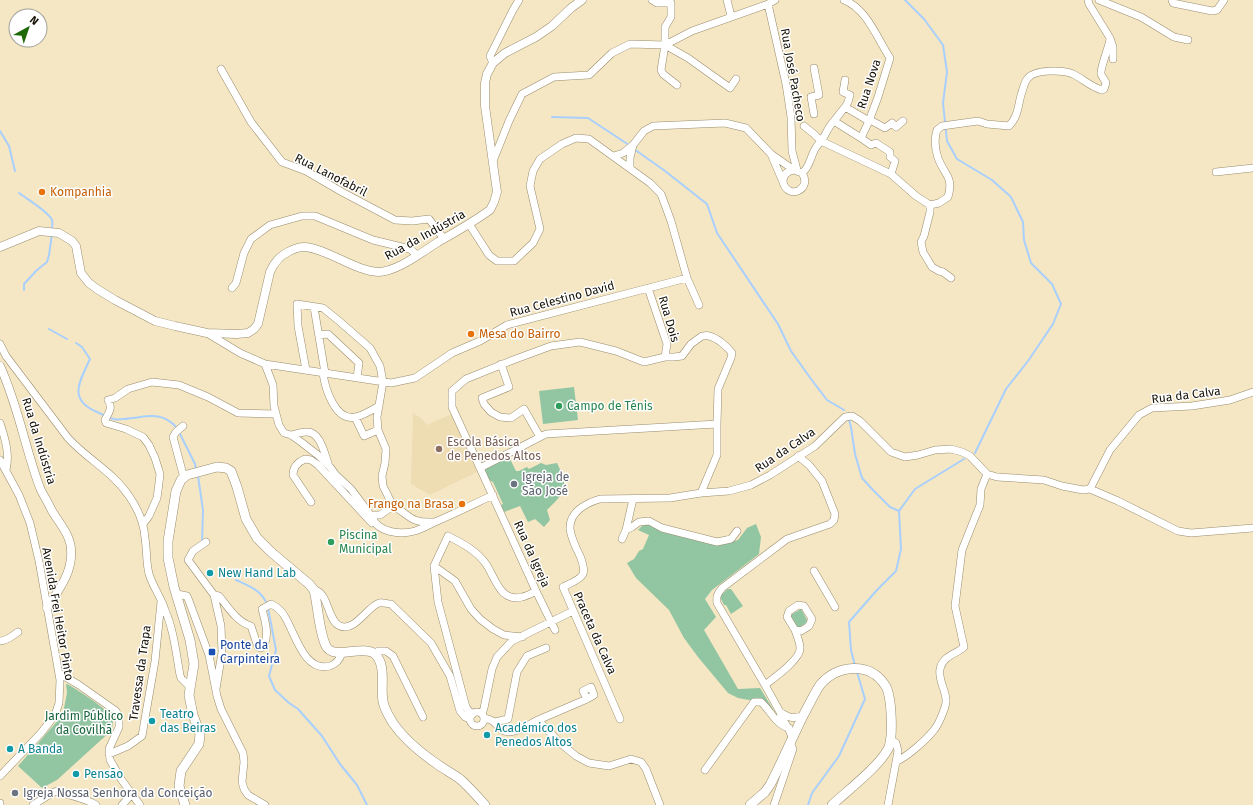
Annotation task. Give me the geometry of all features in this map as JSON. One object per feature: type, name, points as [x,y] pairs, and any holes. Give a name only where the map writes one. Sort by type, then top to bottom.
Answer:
[{"type":"main road","points":[[185,805],[179,786],[180,771],[198,744],[200,734],[193,715],[189,695],[194,664],[190,640],[174,587],[168,558],[168,541],[176,491],[179,484],[185,477],[217,467],[226,468],[231,472],[246,519],[257,538],[314,590],[326,647],[342,653],[364,651],[375,654],[382,666],[383,703],[396,727],[414,746],[435,763],[460,779],[486,805]]},
{"type":"main road","points":[[750,805],[765,792],[770,785],[813,696],[820,685],[831,676],[845,669],[860,668],[875,674],[886,685],[891,705],[889,746],[880,761],[832,805]]},
{"type":"street","points":[[519,0],[490,56],[493,63],[505,53],[552,26],[582,0]]},
{"type":"street","points":[[652,0],[657,3],[671,3],[671,17],[665,27],[665,45],[661,70],[663,74],[677,85]]},
{"type":"street","points":[[727,0],[731,16]]},
{"type":"street","points":[[665,45],[692,31],[768,4],[775,0]]},
{"type":"street","name":"Rua Nova","points":[[844,0],[850,2],[865,17],[890,58],[869,121],[861,138]]},
{"type":"street","points":[[1088,0],[1113,46],[1113,59]]},
{"type":"street","points":[[1099,0],[1141,17],[1174,37],[1188,40]]},
{"type":"street","points":[[1172,0],[1172,3],[1212,12],[1217,10],[1224,0]]},
{"type":"street","name":"Rua José Pacheco","points":[[768,4],[786,84],[791,117],[792,151],[797,171],[804,176],[804,184],[800,190],[793,192],[789,191],[784,186],[784,175],[787,172],[797,171],[807,170],[817,144],[821,141],[830,125],[834,122],[844,107]]},
{"type":"street","points":[[804,126],[821,141],[891,174],[916,196],[930,205],[939,203],[948,197],[950,180],[948,174],[942,167],[935,147],[937,130],[945,125],[978,121],[987,124],[1009,126],[1016,115],[1024,84],[1028,78],[1043,71],[1065,72],[1092,87],[1102,90],[1104,89],[1106,83],[1101,74],[1110,39]]},
{"type":"street","points":[[494,161],[509,121],[522,94],[554,77],[589,75],[612,53],[630,44],[665,45],[688,58],[730,88],[736,79]]},
{"type":"street","name":"Rua da Indústria","points":[[0,247],[39,231],[59,233],[72,241],[76,246],[81,273],[89,283],[115,300],[155,321],[175,326],[207,333],[248,333],[258,324],[273,264],[284,254],[295,249],[305,247],[369,271],[379,272],[392,269],[490,210],[497,192],[486,106],[485,84],[487,74],[493,63]]},
{"type":"street","name":"Rua José Pacheco","points":[[814,68],[819,95],[811,97],[814,114]]},
{"type":"street","name":"Rua Lanofabril","points":[[221,69],[251,122],[282,162],[306,171],[395,220],[412,221],[430,219],[444,239]]},
{"type":"street","points":[[845,80],[844,92],[850,95],[848,102],[844,107],[885,128],[892,123],[896,128],[903,121]]},
{"type":"street","points":[[834,122],[871,145],[876,143],[890,152],[890,157],[895,161],[891,174]]},
{"type":"street","points":[[614,156],[623,153],[633,145],[644,131],[653,126],[725,123],[746,128],[771,154],[797,171]]},
{"type":"street","points":[[469,224],[489,255],[497,261],[514,261],[533,243],[540,229],[530,186],[533,171],[540,159],[562,144],[576,138],[589,139],[650,183],[661,194],[671,221],[687,278],[699,305]]},
{"type":"street","points":[[630,168],[630,158],[633,145]]},
{"type":"street","points":[[778,159],[786,159],[790,156],[792,151]]},
{"type":"street","points":[[771,154],[783,182]]},
{"type":"street","points":[[1216,172],[1253,168]]},
{"type":"street","points":[[930,205],[930,212],[921,242],[923,252],[932,267],[951,278]]},
{"type":"street","points":[[232,288],[236,283],[244,253],[251,239],[270,225],[302,216],[315,216],[373,240],[410,249],[417,255]]},
{"type":"street","name":"Rua Celestino David","points":[[207,333],[240,354],[265,364],[391,383],[415,378],[452,353],[480,341],[507,326],[687,278]]},
{"type":"street","name":"Rua Dois","points":[[648,288],[667,344],[665,357]]},
{"type":"street","points":[[306,370],[298,326],[298,304],[323,308],[370,348],[380,366],[383,382],[377,417],[378,430],[386,449],[382,476],[383,486],[393,506],[411,519],[423,522],[435,522]]},
{"type":"street","points":[[314,307],[324,373],[324,384],[328,396],[334,406],[349,417],[356,417],[379,406]]},
{"type":"street","points":[[319,335],[328,334],[359,363],[357,378]]},
{"type":"street","name":"Rua da Igreja","points":[[555,630],[452,408],[452,391],[466,379],[501,364],[551,346],[580,342],[616,351],[644,362],[665,357],[674,358],[682,356],[691,344],[702,336],[709,336],[727,347],[732,353],[718,389],[717,424]]},
{"type":"street","points":[[0,344],[6,356],[68,438],[75,446],[121,485],[138,510],[143,524],[149,575],[161,599],[172,631],[181,678],[190,687]]},
{"type":"street","points":[[265,364],[273,385],[274,406],[279,425],[284,433],[291,435],[319,456],[351,489],[372,517],[373,521],[387,531],[414,531],[493,495]]},
{"type":"street","points":[[501,364],[509,387],[482,398],[484,404],[490,412],[500,417],[510,418],[524,409],[540,437]]},
{"type":"street","name":"Rua da Indústria","points":[[0,366],[13,397],[40,488],[53,513],[67,534],[72,550],[69,567],[61,587],[47,608]]},
{"type":"street","points":[[143,524],[149,516],[157,498],[160,474],[155,458],[149,445],[143,437],[126,429],[106,423],[107,417],[111,410],[111,405],[108,400],[115,398],[128,389],[152,382],[179,384],[238,413],[276,414]]},
{"type":"street","name":"Rua da Calva","points":[[1090,489],[1110,450],[1139,416],[1152,408],[1192,406],[1230,400],[1253,392]]},
{"type":"street","name":"Rua da Calva","points":[[583,564],[570,529],[571,520],[575,512],[589,502],[600,499],[670,498],[701,493],[729,491],[751,485],[770,475],[815,446],[845,416],[852,416],[860,421],[891,452],[905,457],[936,450],[951,449],[970,456],[987,474]]},
{"type":"street","points":[[356,417],[364,436],[378,430]]},
{"type":"street","points":[[0,423],[7,451],[8,462],[6,470]]},
{"type":"street","points":[[480,468],[546,434],[717,424],[718,455],[701,493]]},
{"type":"street","points":[[183,426],[173,437],[185,477]]},
{"type":"street","points":[[291,435],[313,432],[319,437],[330,467]]},
{"type":"street","points":[[774,805],[793,749],[789,728],[780,715],[780,712],[765,685],[717,603],[718,593],[732,580],[787,539],[830,524],[834,520],[835,514],[822,481],[798,456]]},
{"type":"street","points":[[311,502],[292,475],[293,469],[298,463],[305,459],[311,460],[318,465],[371,523],[378,525]]},
{"type":"street","name":"Avenida Frei Heitor Pinto","points":[[0,460],[19,495],[30,523],[39,561],[60,680],[59,703],[55,715],[41,733],[0,776]]},
{"type":"street","points":[[897,761],[902,759],[935,729],[947,704],[940,680],[940,668],[951,654],[964,647],[955,606],[962,550],[980,505],[981,489],[987,474],[997,478],[1044,480],[1083,490],[1090,489],[1118,501],[1178,531],[1191,533],[1253,528]]},
{"type":"street","points":[[622,539],[626,530],[633,499]]},
{"type":"street","points":[[372,517],[380,515],[393,506]]},
{"type":"street","points":[[626,530],[638,522],[649,521],[662,528],[717,542],[731,540],[737,531]]},
{"type":"street","points":[[536,591],[520,598],[511,597],[502,593],[486,563],[467,546],[448,536],[434,566],[436,590],[466,707],[473,725],[478,726],[482,724],[492,669],[496,657],[512,641],[572,611]]},
{"type":"street","points":[[206,542],[193,551],[188,560],[214,595],[221,626],[222,652],[216,689]]},
{"type":"street","name":"Praceta da Calva","points":[[583,564],[584,572],[581,577],[563,587],[572,611],[620,719]]},
{"type":"street","points":[[434,566],[454,581],[471,609],[480,619],[493,629],[504,634],[522,637]]},
{"type":"street","points":[[814,571],[835,607]]},
{"type":"street","points":[[436,590],[442,581],[449,577]]},
{"type":"street","points":[[314,590],[318,590],[322,595],[334,621],[340,626],[347,627],[354,624],[378,603],[391,604],[431,643],[450,676],[460,711],[465,717],[471,717],[478,712],[491,719],[503,730],[513,732],[586,699]]},
{"type":"street","points":[[177,594],[187,596],[209,655],[221,708],[243,753],[244,762],[242,782],[244,789],[248,795],[265,805]]},
{"type":"street","points":[[214,595],[219,596],[240,621],[251,626],[258,647],[261,648],[267,638],[262,609],[268,605],[277,607],[284,615],[306,658],[318,667],[336,663],[341,657],[342,653]]},
{"type":"street","name":"Travessa da Trapa","points":[[108,754],[128,746],[142,736],[155,661],[161,599]]},
{"type":"street","points":[[765,685],[796,658],[801,650],[795,630]]},
{"type":"street","points":[[0,641],[10,638],[18,632]]},
{"type":"street","points":[[495,722],[508,719],[517,672],[527,656],[546,648]]},
{"type":"street","points":[[375,654],[378,651],[386,651],[393,656],[423,717]]},
{"type":"street","points":[[59,673],[116,711],[119,718],[120,727],[108,754],[121,780],[140,805]]},
{"type":"street","points":[[705,770],[754,702],[761,702],[768,708],[779,724],[789,728]]},
{"type":"street","points":[[780,712],[794,718],[803,716]]},
{"type":"street","points":[[538,720],[560,743],[576,756],[588,763],[609,766],[631,759],[641,762],[646,769],[660,805]]},
{"type":"street","points":[[888,805],[898,751],[896,743],[890,739]]},
{"type":"street","points":[[33,805],[57,791],[83,799],[96,805]]},
{"type":"street","points":[[122,805],[132,794]]},
{"type":"shaded area","name":"Escola Básica de Penedos Altos","points":[[413,413],[422,419],[427,425],[452,414],[477,472],[430,495],[411,484]]},
{"type":"green space","name":"Campo de Ténis","points":[[574,387],[578,420],[543,424],[539,391]]},
{"type":"green space","points":[[509,457],[516,471],[527,467],[529,469],[541,463],[546,465],[557,463],[561,471],[564,489],[547,510],[550,520],[544,527],[535,519],[528,522],[520,506],[504,512],[501,505],[503,504],[493,482],[489,480],[484,470]]},
{"type":"green space","points":[[647,524],[718,545],[738,540],[747,528],[756,524],[761,537],[759,554],[712,590],[705,599],[716,617],[704,630],[738,689],[760,688],[779,719],[756,699],[749,700],[738,698],[728,693],[684,638],[669,610],[636,578],[627,563],[634,559],[639,551],[643,549],[649,535],[638,530]]},
{"type":"green space","points":[[728,589],[731,589],[743,606],[731,614],[721,599],[721,595]]},
{"type":"green space","points":[[801,609],[807,620],[806,623],[798,628],[791,616]]},
{"type":"green space","name":"Jardim Público da Covilhã","points":[[66,684],[93,700],[109,714],[113,721],[112,730],[57,780],[42,788],[18,766],[60,718],[67,693]]},
{"type":"waterway","points":[[905,0],[924,19],[943,45],[947,72],[943,103],[947,141],[957,159],[992,180],[1011,197],[1023,222],[1024,240],[1031,263],[1052,284],[1061,304],[1053,324],[1028,361],[1006,389],[975,453]]},
{"type":"waterway","points":[[552,117],[588,118],[629,145]]},
{"type":"waterway","points":[[0,131],[9,146],[15,171]]},
{"type":"waterway","points":[[634,149],[707,204],[717,233],[778,324],[791,351],[827,400],[844,410]]},
{"type":"waterway","points":[[19,193],[50,217],[52,221],[52,229]]},
{"type":"waterway","points":[[24,290],[24,284],[47,262],[52,234]]},
{"type":"waterway","points":[[49,329],[67,339]]},
{"type":"waterway","points":[[76,343],[82,347],[90,359],[78,389],[82,401],[88,407],[107,417],[115,419],[145,416],[165,418],[177,428]]},
{"type":"waterway","points":[[849,420],[855,454],[862,478],[890,507],[899,511]]},
{"type":"waterway","points":[[179,432],[196,469]]},
{"type":"waterway","points":[[855,666],[851,650],[849,622],[896,571],[901,549],[899,511],[915,489],[964,459]]},
{"type":"waterway","points":[[198,476],[203,510],[202,543]]},
{"type":"waterway","points":[[236,580],[258,592],[267,604]]},
{"type":"waterway","points":[[268,608],[276,650],[269,676],[275,690],[298,709],[322,736],[340,764],[357,785],[367,805]]},
{"type":"waterway","points":[[808,805],[812,793],[839,756],[865,699],[857,672]]},
{"type":"place","name":"Kompanhia","points":[[42,192]]},
{"type":"place","name":"Mesa do Bairro","points":[[471,334]]},
{"type":"place","name":"Campo de Ténis","points":[[559,406]]},
{"type":"place","name":"Escola Básica de Penedos Altos","points":[[439,449]]},
{"type":"place","name":"Igreja de São José","points":[[514,484]]},
{"type":"place","name":"Frango na Brasa","points":[[462,504]]},
{"type":"place","name":"Piscina Municipal","points":[[331,542]]},
{"type":"place","name":"New Hand Lab","points":[[210,573]]},
{"type":"place","name":"Ponte da Carpinteira","points":[[212,652]]},
{"type":"place","name":"Teatro das Beiras","points":[[152,721]]},
{"type":"place","name":"Académico dos Penedos Altos","points":[[487,735]]},
{"type":"place","name":"A Banda","points":[[10,749]]},
{"type":"place","name":"Pensão","points":[[76,774]]},
{"type":"place","name":"Igreja Nossa Senhora da Conceição","points":[[15,793]]}]
